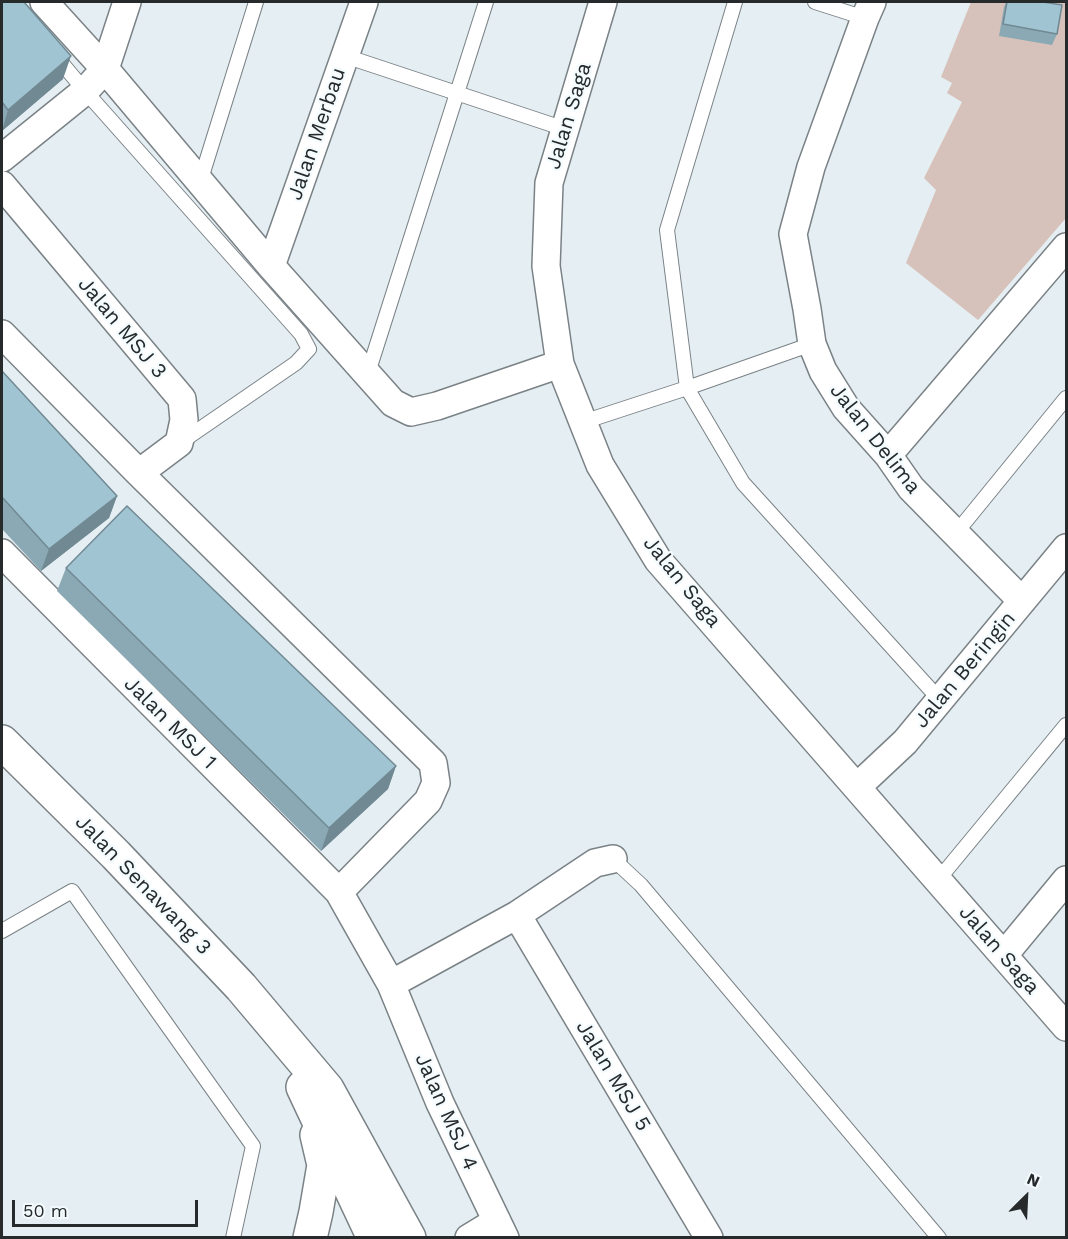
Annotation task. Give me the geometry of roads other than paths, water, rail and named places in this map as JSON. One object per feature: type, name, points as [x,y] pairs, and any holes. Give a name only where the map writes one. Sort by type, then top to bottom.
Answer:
[{"type":"street","points":[[44,2],[105,69],[271,266],[393,403],[411,412],[437,406],[560,364]]},
{"type":"street","points":[[2,158],[85,91],[105,69],[127,2]]},
{"type":"street","name":"Jalan Merbau","points":[[271,266],[364,2]]},
{"type":"street","name":"Jalan Saga","points":[[603,2],[549,183],[546,266],[560,364],[600,465],[658,560],[1066,1027]]},
{"type":"street","name":"Jalan Delima","points":[[868,10],[811,167],[793,234],[812,344],[823,371],[846,408],[888,455],[911,488],[1022,601]]},
{"type":"street","name":"Jalan MSJ 3","points":[[2,184],[182,399],[184,420],[179,443]]},
{"type":"street","points":[[888,455],[1066,248]]},
{"type":"street","points":[[2,334],[139,473],[433,763],[436,783],[428,801],[339,892]]},
{"type":"street","points":[[139,473],[179,443]]},
{"type":"street","name":"Jalan Beringin","points":[[857,787],[905,742],[1066,548]]},
{"type":"street","name":"Jalan MSJ 1","points":[[2,553],[339,892],[391,984]]},
{"type":"street","name":"Jalan Senawang 3","points":[[2,742],[124,864],[241,987],[327,1089],[409,1238]]},
{"type":"street","points":[[391,984],[517,915],[596,863],[613,859]]},
{"type":"street","points":[[1004,955],[1066,880]]},
{"type":"street","name":"Jalan MSJ 5","points":[[517,915],[709,1238]]},
{"type":"street","name":"Jalan MSJ 4","points":[[391,984],[440,1103],[501,1229]]},
{"type":"street","name":"Jalan Senawang 3","points":[[279,1032],[295,1072],[374,1238]]},
{"type":"street","points":[[308,1098],[324,1166],[310,1238]]},
{"type":"street","points":[[469,1238],[501,1229]]},
{"type":"lane","points":[[200,182],[256,2]]},
{"type":"lane","points":[[367,376],[486,2]]},
{"type":"lane","points":[[735,2],[667,230],[687,388],[743,483],[940,700]]},
{"type":"lane","points":[[814,2],[868,10]]},
{"type":"lane","points":[[49,46],[85,91],[301,334],[309,349],[296,363],[179,443]]},
{"type":"lane","points":[[345,56],[565,129]]},
{"type":"lane","points":[[583,422],[812,344]]},
{"type":"lane","points":[[956,533],[1066,398]]},
{"type":"lane","points":[[938,880],[1066,725]]},
{"type":"lane","points":[[613,859],[641,885],[939,1238]]},
{"type":"lane","points":[[2,931],[72,891],[253,1146],[233,1238]]}]
